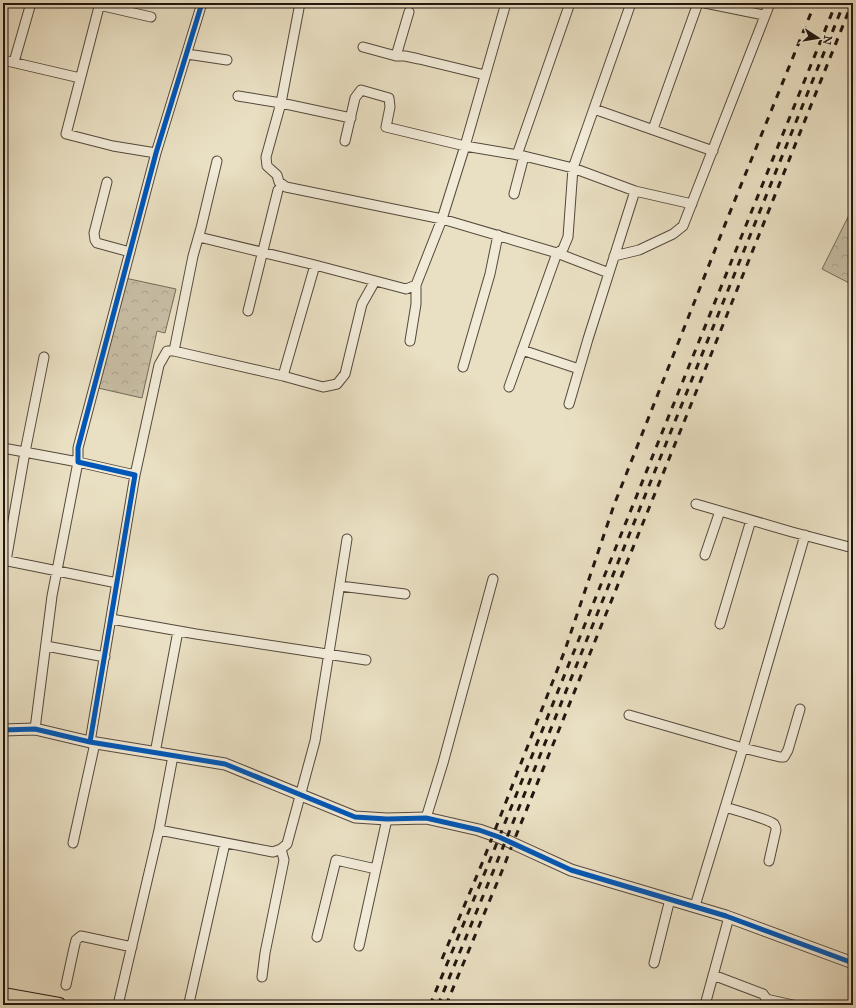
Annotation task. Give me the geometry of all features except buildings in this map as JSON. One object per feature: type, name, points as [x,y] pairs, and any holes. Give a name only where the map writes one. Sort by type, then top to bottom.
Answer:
[{"type":"main road","points":[[3,995],[59,1005]]},
{"type":"street","points":[[14,62],[31,3]]},
{"type":"street","points":[[35,729],[52,596],[78,462],[78,448],[156,153],[202,3]]},
{"type":"street","points":[[300,3],[281,104],[266,157],[267,166],[277,175],[279,182],[282,185],[442,219],[557,253],[609,273]]},
{"type":"street","points":[[410,341],[416,304],[416,285],[442,219],[465,146],[506,3]]},
{"type":"street","points":[[514,194],[520,156],[570,3]]},
{"type":"street","points":[[509,387],[557,253],[563,249],[568,237],[573,168],[632,3]]},
{"type":"street","points":[[653,129],[698,3]]},
{"type":"street","points":[[705,3],[764,15]]},
{"type":"street","points":[[614,256],[639,250],[673,234],[683,226],[764,15],[770,3]]},
{"type":"street","points":[[151,17],[99,4],[66,134],[113,146],[156,153]]},
{"type":"street","points":[[396,56],[409,12]]},
{"type":"street","points":[[363,47],[396,56],[405,56],[485,75]]},
{"type":"street","points":[[187,54],[227,60]]},
{"type":"street","points":[[3,60],[80,78]]},
{"type":"street","points":[[345,141],[355,98],[361,90],[389,98],[390,107],[386,127],[465,146],[573,168],[635,191],[692,204]]},
{"type":"street","points":[[238,96],[351,118]]},
{"type":"street","points":[[594,109],[713,151]]},
{"type":"street","points":[[174,351],[193,256],[217,161]]},
{"type":"street","points":[[107,182],[94,233],[95,240],[97,243],[130,252]]},
{"type":"street","points":[[248,312],[278,190]]},
{"type":"street","points":[[569,404],[635,191]]},
{"type":"street","points":[[463,367],[490,274],[498,235]]},
{"type":"street","points":[[199,237],[406,289],[416,285]]},
{"type":"street","points":[[283,376],[315,265]]},
{"type":"street","points":[[74,844],[92,743],[104,658],[135,475],[159,365],[167,351],[174,351],[283,376],[323,387],[337,384],[345,374],[362,304],[375,281]]},
{"type":"street","points":[[522,350],[579,369]]},
{"type":"street","points":[[44,357],[5,560],[117,583]]},
{"type":"street","points":[[3,448],[78,462],[135,475]]},
{"type":"street","points":[[696,504],[805,536],[853,548]]},
{"type":"street","points":[[705,555],[720,511]]},
{"type":"street","points":[[720,624],[751,520]]},
{"type":"street","points":[[695,906],[805,536]]},
{"type":"street","points":[[159,830],[273,852],[281,849],[286,844],[314,741],[348,539]]},
{"type":"street","points":[[426,818],[443,762],[493,579]]},
{"type":"street","points":[[340,586],[405,594]]},
{"type":"street","points":[[111,619],[178,631],[366,660]]},
{"type":"street","points":[[155,753],[178,631]]},
{"type":"street","points":[[46,646],[104,658]]},
{"type":"street","points":[[629,715],[743,748],[780,757],[784,756],[788,750],[800,709]]},
{"type":"street","points":[[3,730],[35,729],[92,743],[225,764],[355,817],[387,819],[426,818],[479,830],[500,837],[564,867],[729,917],[853,963]]},
{"type":"street","points":[[118,1005],[159,830],[173,756]]},
{"type":"street","points":[[725,807],[773,823],[776,826],[769,861]]},
{"type":"street","points":[[359,946],[387,819]]},
{"type":"street","points":[[189,1003],[225,842]]},
{"type":"street","points":[[262,977],[265,953],[284,860],[281,849]]},
{"type":"street","points":[[317,937],[336,860],[376,869]]},
{"type":"street","points":[[654,963],[670,899]]},
{"type":"street","points":[[705,1005],[729,917]]},
{"type":"street","points":[[66,985],[76,940],[81,936],[132,947]]},
{"type":"street","points":[[713,975],[762,994],[766,998],[766,1002],[793,1005]]},
{"type":"green space","points":[[853,207],[853,285],[822,269]]},
{"type":"green space","points":[[125,278],[176,289],[165,333],[157,331],[142,398],[98,388],[113,321]]},
{"type":"railway","points":[[442,959],[483,861],[565,650],[614,505],[728,217],[815,3]]},
{"type":"railway","points":[[430,1005],[836,3]]},
{"type":"railway","points":[[438,1005],[844,3]]},
{"type":"railway","points":[[446,1005],[502,871],[686,417],[852,3]]},
{"type":"cycle path","points":[[90,742],[135,475],[78,462],[78,448],[156,153],[202,3]]},
{"type":"cycle path","points":[[3,730],[35,729],[90,742],[225,764],[355,817],[387,819],[426,818],[479,830],[499,837],[571,870],[726,916],[853,963]]}]
